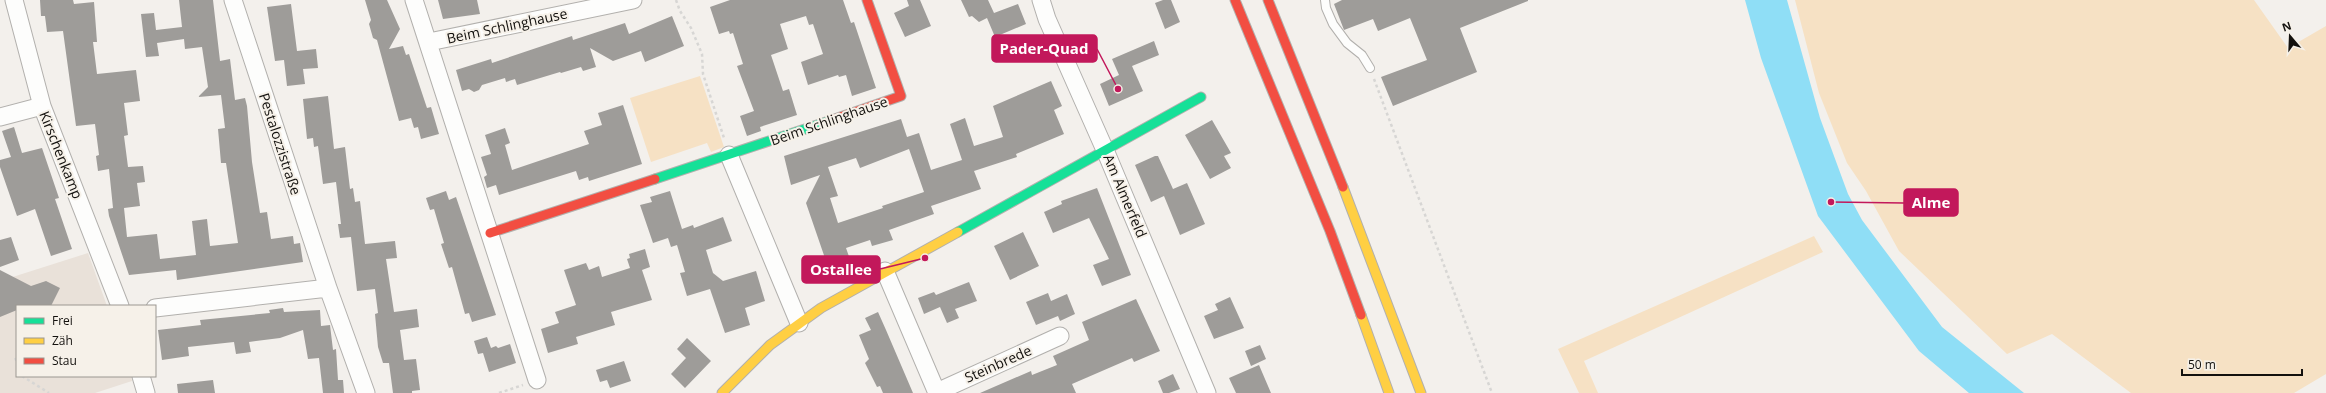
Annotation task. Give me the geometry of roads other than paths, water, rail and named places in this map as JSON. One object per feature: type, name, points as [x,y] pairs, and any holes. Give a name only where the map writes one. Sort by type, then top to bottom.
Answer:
[{"type":"main road","name":"Beim Schlinghause","points":[[490,233],[729,155],[901,96],[867,0]]},
{"type":"main road","points":[[1235,0],[1330,231],[1389,393]]},
{"type":"main road","points":[[1268,0],[1324,138],[1421,393]]},
{"type":"main road","points":[[722,393],[770,345],[799,323],[885,271],[1201,97]]},
{"type":"street","name":"Kirschenkamp","points":[[14,0],[42,106],[120,305]]},
{"type":"street","name":"Pestalozzistraße","points":[[233,0],[328,288],[366,393]]},
{"type":"street","name":"Beim Schlinghause","points":[[414,0],[429,42],[537,380]]},
{"type":"street","name":"Beim Schlinghause","points":[[429,42],[633,0]]},
{"type":"street","name":"Am Almerfeld","points":[[1041,0],[1047,19],[1105,150],[1207,393]]},
{"type":"street","points":[[0,117],[42,106]]},
{"type":"street","points":[[729,155],[799,323]]},
{"type":"street","name":"Steinbrede","points":[[885,271],[937,392],[1060,336]]},
{"type":"street","points":[[156,308],[328,288]]},
{"type":"street","points":[[141,377],[146,393]]},
{"type":"lane","points":[[1325,0],[1326,8],[1333,24],[1347,43],[1362,55],[1370,68]]},
{"type":"water","points":[[1745,0],[1787,0],[1820,118],[1848,194],[1862,220],[1942,327],[2024,393],[1969,393],[1919,351],[1818,216],[1761,58]]},
{"type":"place","name":"Pader-Quad","points":[[1118,89]]},
{"type":"place","name":"Alme","points":[[1831,202]]},
{"type":"place","name":"Ostallee","points":[[925,258]]}]
